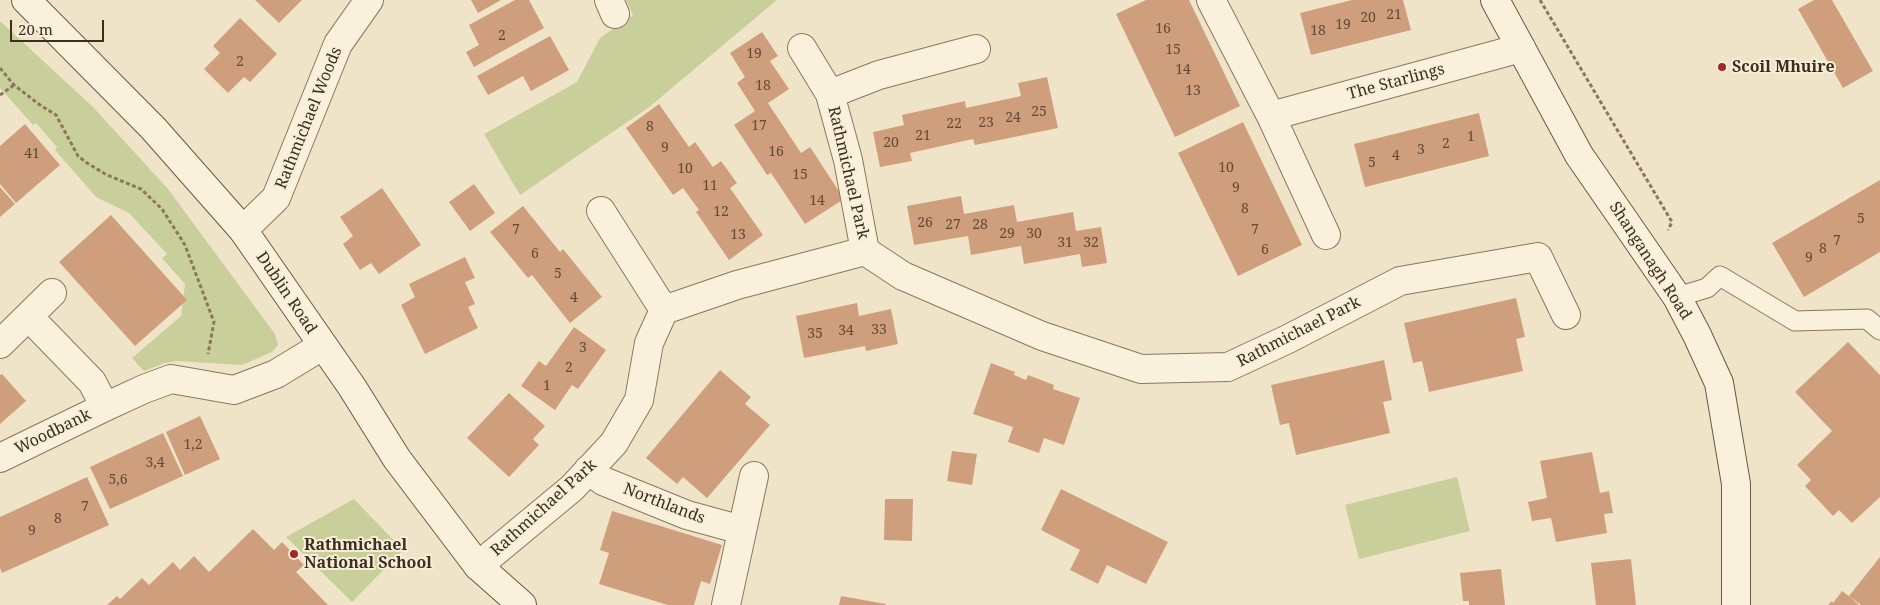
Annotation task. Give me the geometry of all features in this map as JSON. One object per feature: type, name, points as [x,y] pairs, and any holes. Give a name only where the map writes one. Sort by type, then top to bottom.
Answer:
[{"type":"street","name":"Dublin Road","points":[[26,0],[154,128],[243,230],[352,387],[397,459],[478,566],[522,605]]},
{"type":"street","name":"Rathmichael Woods","points":[[243,230],[276,198],[338,44],[368,0]]},
{"type":"street","points":[[1211,0],[1271,116],[1326,235]]},
{"type":"street","name":"Shanganagh Road","points":[[1495,0],[1579,155],[1677,297],[1698,335],[1719,383],[1736,484],[1736,605]]},
{"type":"street","name":"Rathmichael Park","points":[[802,48],[830,94],[848,160],[865,252]]},
{"type":"street","name":"The Starlings","points":[[1271,116],[1521,48]]},
{"type":"street","name":"Rathmichael Park","points":[[830,94],[879,75],[976,49]]},
{"type":"street","points":[[601,211],[664,310]]},
{"type":"street","name":"Rathmichael Park","points":[[478,566],[572,488],[614,443],[639,400],[649,343],[664,310],[737,285],[865,252],[903,276],[1042,336],[1141,369],[1228,367],[1288,339],[1400,281],[1538,257],[1566,315]]},
{"type":"street","points":[[0,344],[52,293]]},
{"type":"street","name":"Woodbank","points":[[29,317],[92,382],[105,406]]},
{"type":"street","name":"Woodbank","points":[[0,458],[105,406],[172,379],[234,390],[276,374],[322,346]]},
{"type":"street","name":"Northlands","points":[[588,470],[603,481],[687,515],[742,530]]},
{"type":"street","points":[[726,605],[754,476]]},
{"type":"lane","points":[[1677,297],[1706,288],[1720,276],[1795,321],[1867,319],[1880,330]]},
{"type":"path","points":[[1540,0],[1672,222],[1654,264]]},
{"type":"path","points":[[0,68],[14,85],[56,115],[78,156],[107,175],[141,189],[162,208],[185,245],[214,322],[207,359],[197,383]]},
{"type":"path","points":[[0,95],[14,85]]},
{"type":"green space","points":[[626,0],[777,0],[648,108],[520,195],[484,134],[577,82],[600,38],[633,15]]},
{"type":"green space","points":[[0,21],[93,107],[168,189],[275,334],[278,345],[272,352],[242,365],[177,361],[165,363],[144,371],[132,358],[181,316],[185,284],[162,258],[167,254],[129,213],[96,197],[55,150],[57,147],[36,123],[33,125],[0,88]]},
{"type":"green space","points":[[1457,477],[1470,531],[1359,559],[1345,505]]},
{"type":"green space","points":[[354,499],[403,550],[352,602],[286,537]]},
{"type":"building","points":[[255,0],[302,0],[279,23]]},
{"type":"building","points":[[471,0],[501,0],[478,13]]},
{"type":"building","points":[[515,0],[529,0],[544,28],[474,67],[466,52],[479,45],[469,25]]},
{"type":"building","points":[[1146,0],[1189,0],[1240,106],[1175,137],[1116,14]]},
{"type":"building","points":[[1352,0],[1403,0],[1411,30],[1311,55],[1300,13]]},
{"type":"building","points":[[1814,0],[1832,0],[1873,71],[1843,88],[1798,9]]},
{"type":"building","points":[[240,18],[277,54],[250,82],[244,77],[228,93],[204,69],[220,53],[213,46]]},
{"type":"building","points":[[762,32],[778,56],[770,61],[789,89],[768,103],[801,153],[810,147],[844,199],[805,224],[771,173],[767,175],[734,125],[755,111],[737,83],[745,77],[730,53]]},
{"type":"building","points":[[550,36],[569,70],[531,91],[523,76],[488,95],[477,76]]},
{"type":"building","points":[[1047,77],[1058,128],[975,145],[973,139],[910,153],[912,161],[880,167],[873,132],[904,125],[902,115],[965,101],[966,108],[1021,96],[1018,83]]},
{"type":"building","points":[[659,104],[689,147],[695,142],[713,167],[721,161],[737,183],[730,188],[763,235],[729,260],[696,212],[699,210],[683,188],[673,195],[626,128]]},
{"type":"building","points":[[1479,113],[1489,156],[1365,187],[1354,144]]},
{"type":"building","points":[[1243,122],[1302,245],[1238,276],[1178,153]]},
{"type":"building","points":[[25,124],[60,165],[16,203],[0,184],[0,146]]},
{"type":"building","points":[[1880,180],[1880,252],[1804,297],[1772,243]]},
{"type":"building","points":[[474,184],[495,213],[470,231],[449,202]]},
{"type":"building","points":[[0,187],[15,204],[0,217]]},
{"type":"building","points":[[382,188],[421,245],[379,274],[371,263],[360,270],[343,244],[353,236],[340,217]]},
{"type":"building","points":[[961,196],[964,214],[1014,205],[1017,222],[1073,212],[1076,231],[1101,227],[1107,263],[1082,267],[1080,254],[1024,264],[1021,246],[971,255],[968,236],[914,245],[907,206]]},
{"type":"building","points":[[523,206],[560,252],[563,249],[602,297],[570,323],[532,275],[528,278],[490,232]]},
{"type":"building","points":[[111,215],[187,300],[135,346],[59,262]]},
{"type":"building","points":[[465,257],[475,278],[465,282],[475,304],[468,307],[478,328],[425,354],[401,305],[415,297],[409,284]]},
{"type":"building","points":[[1516,298],[1525,337],[1516,339],[1523,371],[1429,392],[1422,361],[1413,363],[1404,323]]},
{"type":"building","points":[[857,303],[859,316],[891,309],[898,344],[866,351],[865,346],[804,358],[796,316]]},
{"type":"building","points":[[574,327],[606,350],[578,389],[572,385],[555,410],[521,386],[539,361],[546,366]]},
{"type":"building","points":[[1848,342],[1880,375],[1880,497],[1852,523],[1839,510],[1833,516],[1805,486],[1811,480],[1797,465],[1832,431],[1795,392]]},
{"type":"building","points":[[1384,360],[1392,400],[1383,402],[1390,433],[1296,455],[1289,423],[1280,425],[1271,385]]},
{"type":"building","points":[[991,363],[1015,372],[1014,375],[1026,380],[1028,375],[1054,385],[1053,389],[1080,398],[1064,445],[1044,438],[1039,453],[1008,442],[1013,427],[973,414]]},
{"type":"building","points":[[720,370],[751,397],[745,404],[770,425],[707,498],[683,477],[677,484],[646,458]]},
{"type":"building","points":[[2,374],[26,401],[0,424],[0,375]]},
{"type":"building","points":[[509,393],[545,426],[533,439],[539,445],[509,477],[467,438]]},
{"type":"building","points":[[200,416],[220,459],[185,475],[166,432]]},
{"type":"building","points":[[163,433],[183,476],[110,509],[90,467]]},
{"type":"building","points":[[952,451],[977,454],[972,485],[947,481]]},
{"type":"building","points":[[1592,452],[1600,493],[1609,491],[1613,513],[1604,514],[1607,533],[1556,542],[1551,518],[1532,521],[1528,502],[1547,498],[1540,461]]},
{"type":"building","points":[[87,477],[109,525],[2,573],[0,568],[0,517]]},
{"type":"building","points":[[1061,489],[1168,542],[1146,584],[1107,565],[1098,584],[1070,570],[1080,550],[1041,530]]},
{"type":"building","points":[[885,499],[913,499],[912,541],[884,540]]},
{"type":"building","points":[[612,511],[722,545],[710,584],[701,581],[694,605],[668,605],[599,584],[609,553],[600,550]]},
{"type":"building","name":"Rathmichael National School","points":[[253,529],[274,550],[282,542],[304,565],[296,572],[328,605],[107,605],[117,596],[120,599],[142,578],[149,585],[173,562],[180,570],[194,556],[209,572]]},
{"type":"building","points":[[1880,557],[1880,605],[1861,605],[1849,596]]},
{"type":"building","points":[[1631,559],[1636,605],[1596,605],[1591,563]]},
{"type":"building","points":[[1501,569],[1505,605],[1469,605],[1469,601],[1463,601],[1460,573]]},
{"type":"building","points":[[1842,591],[1859,605],[1828,605],[1832,601],[1833,603]]},
{"type":"building","points":[[841,596],[886,604],[886,605],[839,605]]},
{"type":"place","name":"Scoil Mhuire","points":[[1722,67]]},
{"type":"place","name":"Rathmichael National School","points":[[294,554]]}]
